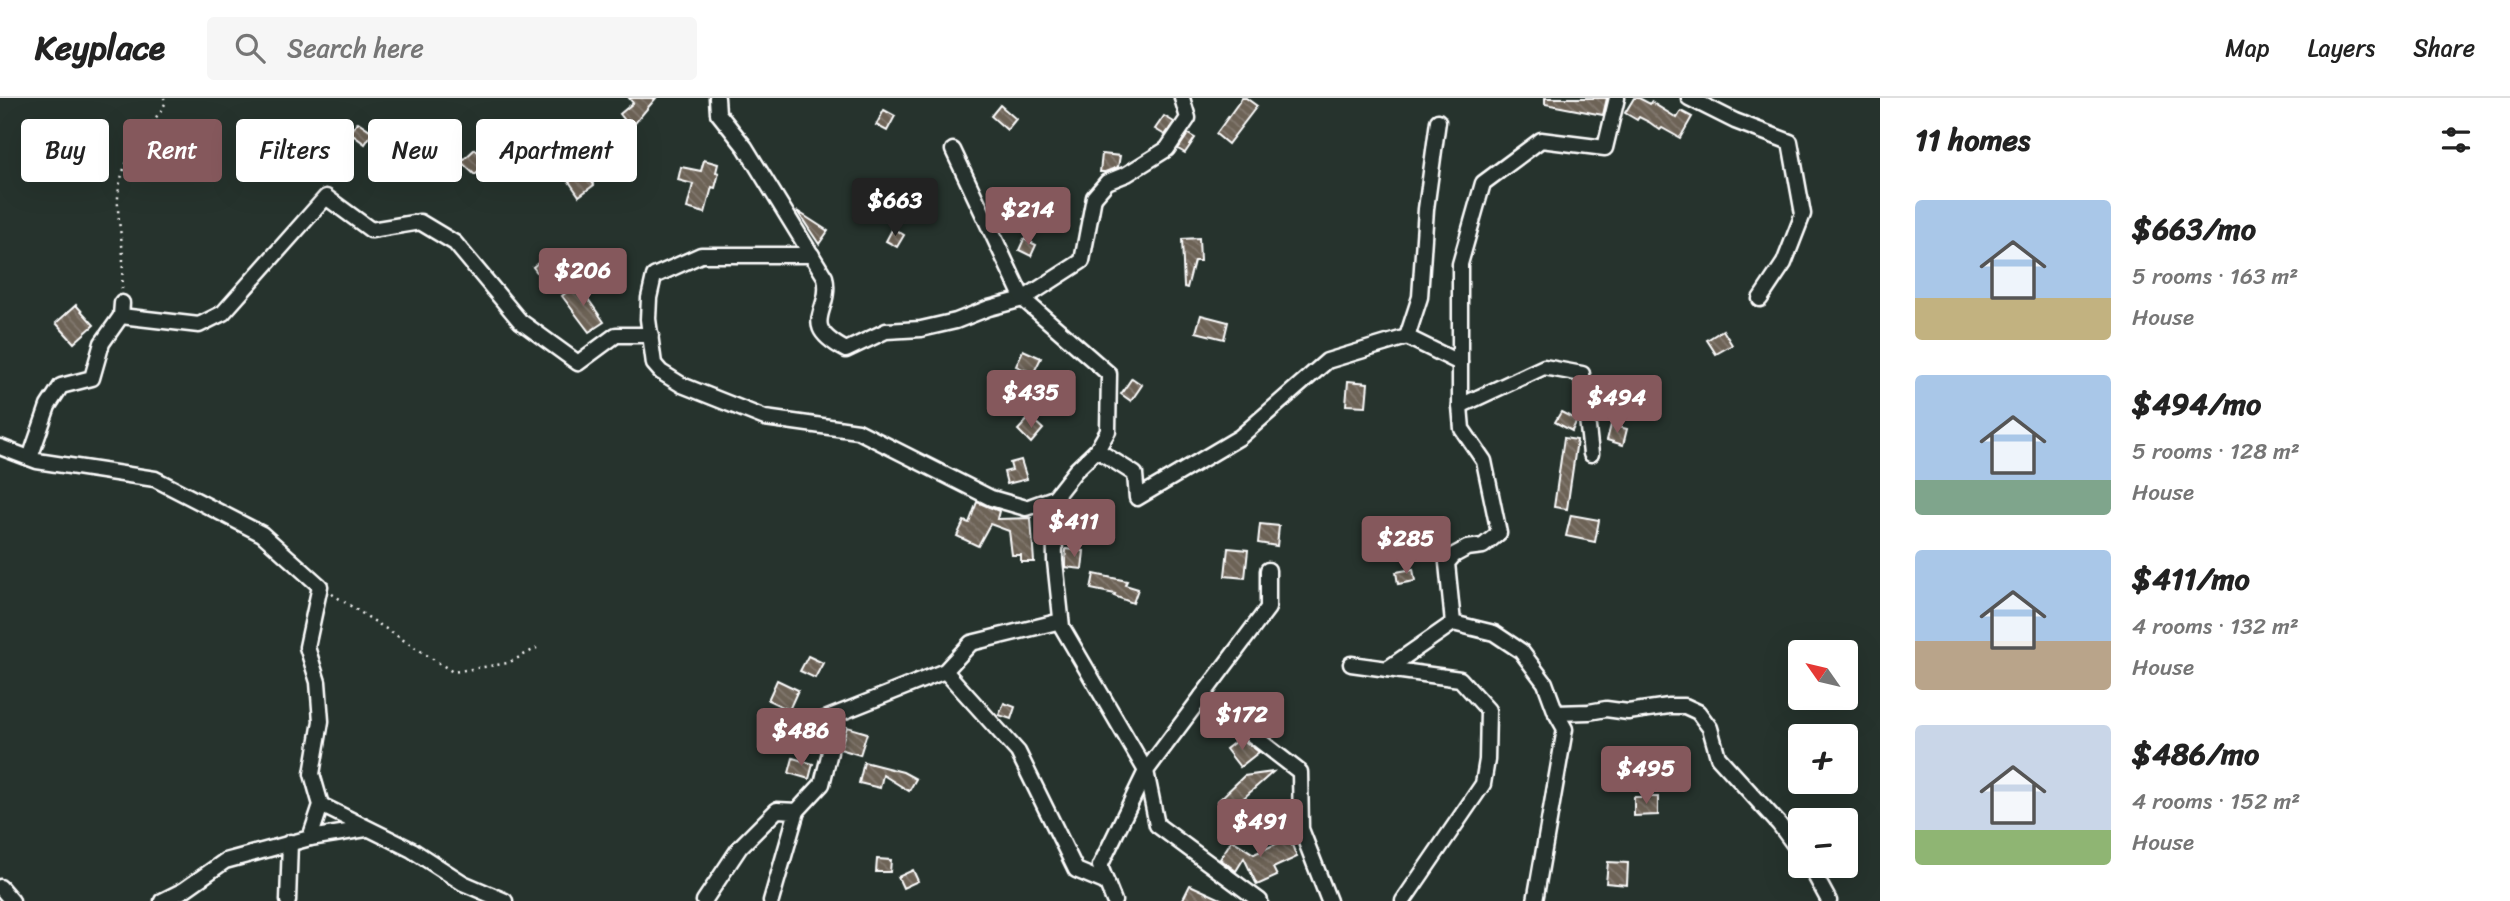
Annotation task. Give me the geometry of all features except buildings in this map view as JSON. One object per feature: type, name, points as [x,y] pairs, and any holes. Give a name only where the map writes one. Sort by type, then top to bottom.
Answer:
[{"type":"street","points":[[717,98],[718,113],[745,146],[825,277],[827,288],[818,319],[820,328],[826,337],[846,350],[886,331],[921,329],[956,321],[1023,299],[1082,261],[1094,198],[1107,182],[1128,174],[1167,149],[1188,118],[1182,98]]},
{"type":"street","points":[[1453,623],[1447,563],[1454,555],[1467,548],[1483,546],[1499,533],[1485,461],[1462,429],[1460,406],[1460,264],[1483,183],[1541,140],[1605,148],[1617,98]]},
{"type":"street","points":[[1689,98],[1735,121],[1790,142],[1803,214],[1784,263],[1760,299]]},
{"type":"street","points":[[1407,337],[1420,298],[1426,209],[1438,121]]},
{"type":"street","points":[[812,255],[701,255],[654,276],[649,298],[654,364],[661,372],[682,385],[765,418],[858,431],[991,498],[1026,508],[1054,498],[1076,470],[1097,450],[1108,431],[1109,374],[1023,299],[953,150]]},
{"type":"street","points":[[30,458],[48,406],[61,386],[92,378],[102,343],[121,309],[199,325],[223,313],[326,197],[371,230],[420,222],[454,243],[520,321],[578,363],[616,335],[651,335]]},
{"type":"street","points":[[1097,450],[1135,474],[1137,499],[1240,437],[1327,361],[1407,337],[1460,363]]},
{"type":"street","points":[[1460,406],[1544,367],[1583,374],[1591,454]]},
{"type":"street","points":[[0,447],[30,458],[155,479],[262,534],[320,586],[307,647],[318,682],[321,721],[312,774],[321,805],[310,838]]},
{"type":"street","points":[[1054,498],[1055,561],[1062,627],[1146,771],[1157,825],[1240,895],[1260,901]]},
{"type":"street","points":[[1114,901],[1100,866],[1146,771],[1268,608],[1268,570]]},
{"type":"street","points":[[771,901],[797,811],[822,784],[830,752],[820,721],[945,671],[971,643],[1061,621]]},
{"type":"street","points":[[1388,669],[1453,623],[1494,633],[1521,651],[1545,683],[1556,713],[1566,729],[1535,901]]},
{"type":"street","points":[[1351,664],[1460,679],[1488,710],[1487,760],[1483,784],[1403,901]]},
{"type":"street","points":[[945,671],[1018,752],[1076,870],[1107,883]]},
{"type":"street","points":[[1202,696],[1300,772],[1301,829],[1329,901]]},
{"type":"street","points":[[1556,713],[1606,709],[1628,712],[1668,706],[1685,706],[1698,712],[1710,728],[1718,757],[1788,836]]},
{"type":"street","points":[[321,805],[412,850],[463,883],[505,901]]},
{"type":"street","points":[[704,901],[740,847],[777,810],[797,811]]},
{"type":"street","points":[[162,901],[184,890],[225,860],[290,842],[366,829]]},
{"type":"street","points":[[288,901],[290,842]]},
{"type":"street","points":[[1817,878],[1829,901]]},
{"type":"street","points":[[0,887],[12,901]]},
{"type":"path","points":[[121,309],[122,255],[117,211],[119,190],[124,168],[141,137],[165,104],[164,98]]},
{"type":"path","points":[[320,586],[453,672],[508,663],[537,648]]}]
